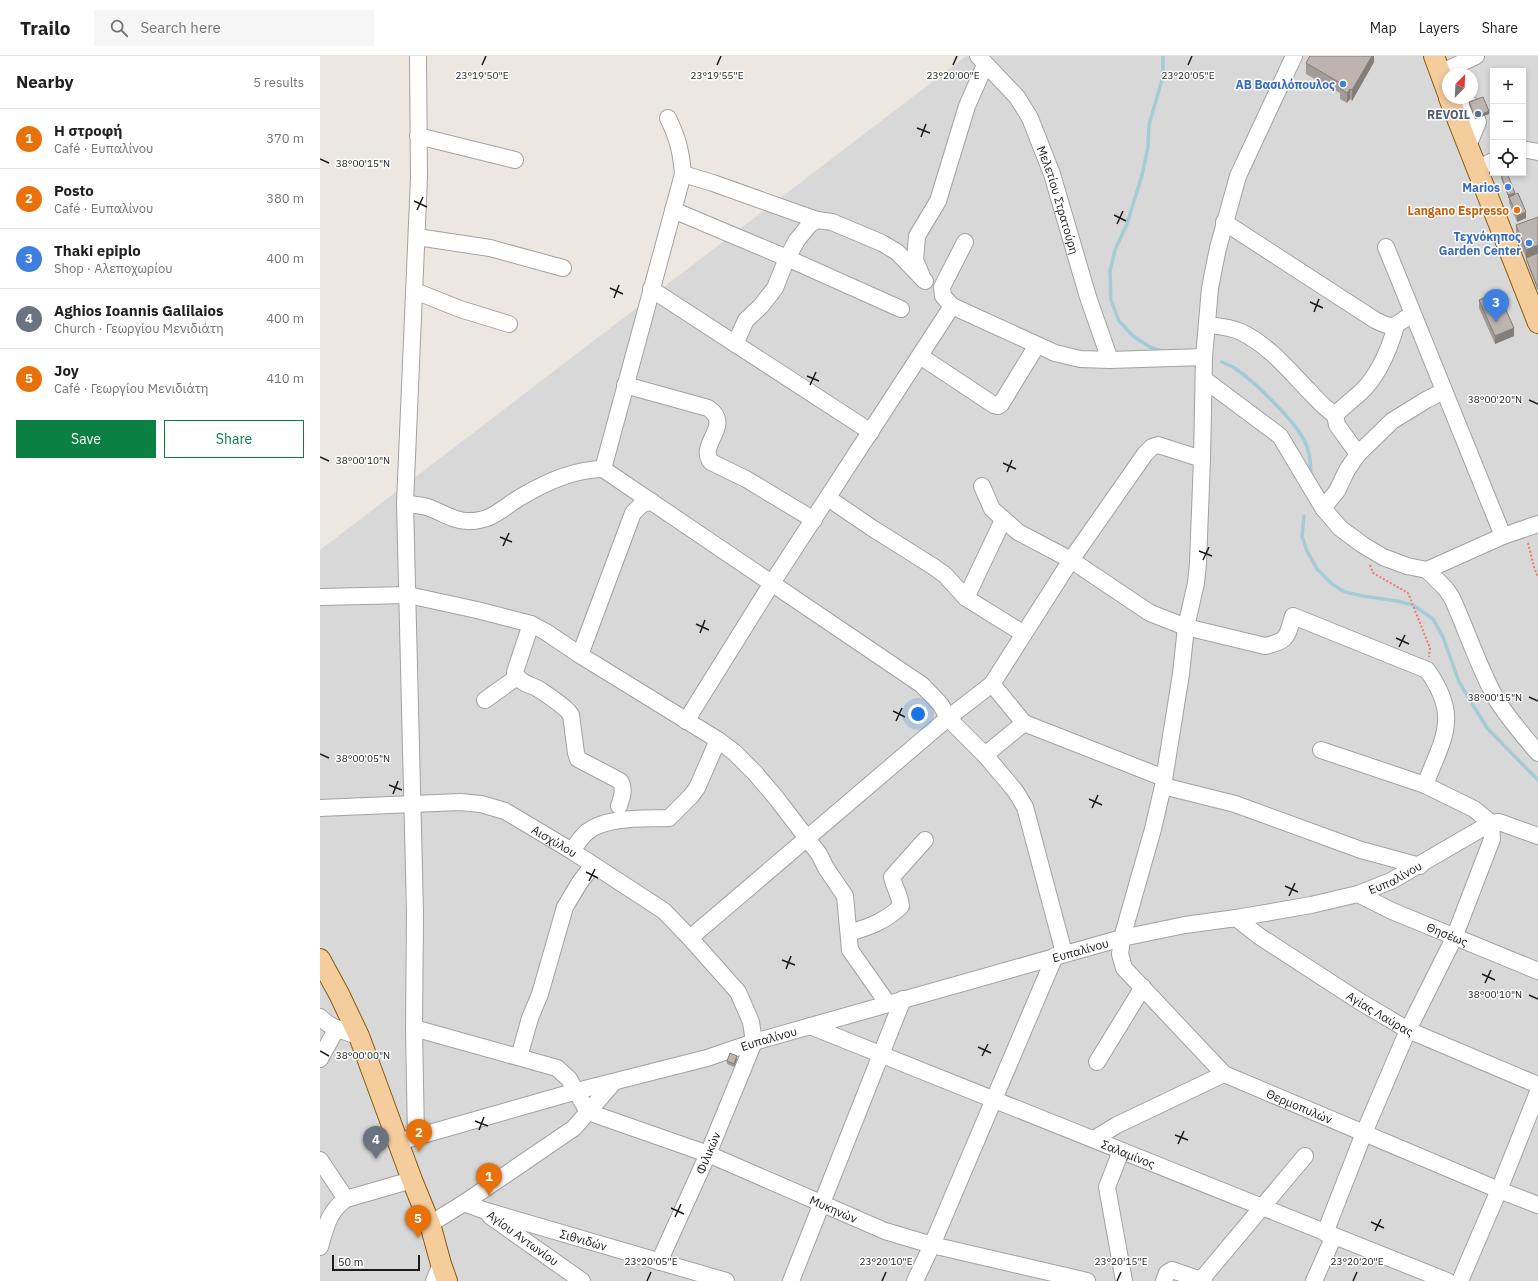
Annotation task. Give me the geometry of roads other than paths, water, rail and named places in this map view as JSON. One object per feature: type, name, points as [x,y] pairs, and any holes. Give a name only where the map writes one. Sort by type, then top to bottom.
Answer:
[{"type":"main road","points":[[1437,65],[1442,78]]},
{"type":"main road","points":[[1451,104],[1468,146],[1485,165],[1516,264],[1536,308]]},
{"type":"main road","points":[[320,959],[339,994],[407,1140],[412,1180],[430,1224],[441,1275]]},
{"type":"street","points":[[407,1140],[414,1028],[415,912],[405,503],[420,158],[418,136],[418,56]]},
{"type":"street","name":"Θερμοπυλών","points":[[1294,56],[1246,155],[1233,190],[1224,222],[1210,288],[1204,357],[1205,380],[1196,583],[1186,627],[1181,674],[1163,782],[1153,829],[1122,938],[1120,954],[1124,968],[1224,1074],[1538,1205]]},
{"type":"street","points":[[1437,65],[1476,56]]},
{"type":"street","points":[[925,281],[915,260],[917,236],[938,201],[982,60]]},
{"type":"street","name":"Μελετίου Στρατούρη","points":[[982,60],[1017,97],[1030,118],[1052,174],[1088,297],[1110,360]]},
{"type":"street","points":[[1468,146],[1478,122],[1471,105],[1469,104]]},
{"type":"street","points":[[603,469],[683,174],[680,149],[676,134],[668,118]]},
{"type":"street","points":[[418,136],[515,160]]},
{"type":"street","points":[[1526,150],[1538,152]]},
{"type":"street","points":[[683,174],[817,220],[832,222],[882,243],[897,252],[932,290],[948,301],[1055,353],[1080,359],[1110,360],[1204,357]]},
{"type":"street","points":[[673,210],[787,258],[901,309]]},
{"type":"street","points":[[735,344],[746,320],[761,306],[775,288],[787,258],[797,240],[810,224],[817,220]]},
{"type":"street","points":[[1224,222],[1375,320],[1386,326],[1396,326]]},
{"type":"street","points":[[417,237],[490,248],[563,268]]},
{"type":"street","points":[[948,301],[942,287],[965,242]]},
{"type":"street","points":[[1386,248],[1503,536]]},
{"type":"street","points":[[1516,264],[1532,268],[1538,284]]},
{"type":"street","points":[[651,289],[871,432]]},
{"type":"street","points":[[415,291],[460,309],[508,324]]},
{"type":"street","points":[[686,721],[772,583],[920,356],[948,301]]},
{"type":"street","points":[[1335,415],[1361,392],[1372,378],[1387,353],[1396,326],[1412,314]]},
{"type":"street","points":[[1207,325],[1226,327],[1240,331],[1275,355],[1324,408],[1335,415],[1337,425],[1358,454]]},
{"type":"street","points":[[920,356],[994,405],[998,406],[1001,404],[1037,345]]},
{"type":"street","points":[[1205,380],[1280,436],[1323,508],[1340,528],[1363,545],[1389,559],[1407,566],[1427,570],[1442,584],[1452,598],[1496,698],[1508,716],[1538,753]]},
{"type":"street","points":[[625,384],[708,408],[714,412],[718,419],[708,452],[708,458],[712,462],[746,479],[814,520]]},
{"type":"street","points":[[1323,508],[1338,491],[1347,470],[1358,454],[1392,421],[1444,391]]},
{"type":"street","points":[[690,938],[808,839],[948,718],[992,684],[1071,560],[1145,454],[1152,447],[1158,445],[1202,459]]},
{"type":"street","points":[[405,503],[425,507],[466,521],[481,520],[494,516],[519,498],[551,481],[581,471],[603,469],[922,685],[941,705],[948,718],[985,755],[1016,792],[1025,807],[1060,955],[992,1100],[932,1245],[915,1281]]},
{"type":"street","points":[[982,486],[992,509],[1018,532],[1071,560],[1150,613],[1186,627],[1265,646],[1278,643],[1287,637],[1293,616],[1427,670],[1436,682],[1441,694],[1446,708],[1447,719],[1446,731],[1425,785]]},
{"type":"street","points":[[828,498],[945,574],[966,598],[1024,634]]},
{"type":"street","points":[[580,655],[633,513],[641,505],[651,501]]},
{"type":"street","points":[[966,598],[1003,520]]},
{"type":"street","points":[[1427,570],[1503,536],[1533,526]]},
{"type":"street","points":[[320,597],[408,595],[478,610],[531,624],[718,740],[734,752],[755,772],[777,798],[819,854],[826,868],[845,896],[850,950],[896,1002],[882,1055],[791,1281]]},
{"type":"street","points":[[531,624],[515,672],[516,677],[521,681],[539,689],[568,711],[570,714],[578,759],[620,781],[623,786],[619,806]]},
{"type":"street","points":[[485,700],[516,677]]},
{"type":"street","points":[[992,684],[1024,723],[1163,782],[1235,804],[1361,850],[1420,866]]},
{"type":"street","points":[[985,755],[1024,723]]},
{"type":"street","points":[[572,851],[587,832],[601,824],[643,818],[669,818],[697,788],[718,740]]},
{"type":"street","points":[[1314,1281],[1364,1133],[1408,1030],[1454,938],[1492,839],[1491,824],[1474,809],[1425,785],[1321,750]]},
{"type":"street","name":"Αισχύλου","points":[[320,808],[460,802],[481,804],[506,811],[572,851],[664,911],[738,992],[751,1022],[754,1042]]},
{"type":"street","points":[[1491,824],[1499,822],[1538,836]]},
{"type":"street","name":"Ευπαλίνου","points":[[407,1140],[577,1091],[707,1058],[754,1042],[1122,938],[1185,925],[1311,905],[1358,894],[1390,881],[1420,866],[1491,824]]},
{"type":"street","points":[[849,932],[876,924],[894,914],[901,906],[900,897],[894,885],[892,876],[925,840]]},
{"type":"street","points":[[519,1057],[530,1018],[540,994],[565,907],[580,882],[593,865]]},
{"type":"street","name":"Θησέως","points":[[1358,894],[1392,911],[1454,938],[1538,971]]},
{"type":"street","name":"Αγίας Λαύρας","points":[[1236,918],[1259,936],[1359,1001],[1408,1030],[1538,1085]]},
{"type":"street","points":[[1096,1062],[1143,987]]},
{"type":"street","points":[[320,1017],[325,1022],[337,1028],[359,1036]]},
{"type":"street","name":"Σαλαμίνος","points":[[810,1026],[1447,1281]]},
{"type":"street","points":[[320,1059],[337,1028]]},
{"type":"street","points":[[414,1028],[557,1068],[569,1079],[588,1112]]},
{"type":"street","name":"Φιλικών","points":[[659,1262],[708,1154],[754,1042]]},
{"type":"street","points":[[1094,1139],[1117,1126],[1224,1074]]},
{"type":"street","points":[[430,1224],[464,1203],[574,1128],[614,1082]]},
{"type":"street","points":[[1460,1281],[1500,1190],[1538,1092]]},
{"type":"street","name":"Μυκηνών","points":[[588,1112],[708,1154],[885,1232],[932,1245],[1087,1281]]},
{"type":"street","points":[[1121,1151],[1106,1187],[1124,1281]]},
{"type":"street","points":[[1164,1281],[1167,1273],[1172,1270],[1203,1280],[1305,1156]]},
{"type":"street","points":[[320,1160],[346,1199]]},
{"type":"street","points":[[320,1247],[332,1212],[346,1199],[412,1180]]},
{"type":"street","name":"Σιθνιδών","points":[[464,1203],[483,1210],[726,1281]]},
{"type":"street","name":"Αγίου Αντωνίου","points":[[483,1210],[506,1228],[582,1281]]},
{"type":"waterway","points":[[1163,56],[1163,76],[1149,125],[1148,147],[1142,175],[1127,224],[1115,250],[1110,271],[1111,300],[1119,321],[1133,336],[1150,347],[1164,352]]},
{"type":"waterway","points":[[1222,362],[1245,375],[1287,416],[1303,438],[1308,451],[1311,477]]},
{"type":"waterway","points":[[1304,516],[1302,536],[1307,551],[1317,569],[1332,584],[1345,592],[1413,605],[1433,619],[1443,637],[1459,682],[1487,728],[1538,780]]},
{"type":"place","name":"ΑΒ Βασιλόπουλος","points":[[1343,84]]},
{"type":"place","name":"REVOIL","points":[[1478,114]]},
{"type":"place","name":"Marios","points":[[1508,187]]},
{"type":"place","name":"Langano Espresso","points":[[1517,210]]},
{"type":"place","name":"Τεχνόκηπος Garden Center","points":[[1529,243]]},
{"type":"place","name":"Thaki epiplo","points":[[1496,322]]},
{"type":"place","name":"Posto","points":[[419,1152]]},
{"type":"place","name":"Aghios Ioannis Galilaios","points":[[376,1159]]},
{"type":"place","name":"Η στροφή","points":[[489,1196]]},
{"type":"place","name":"Joy","points":[[418,1238]]}]
